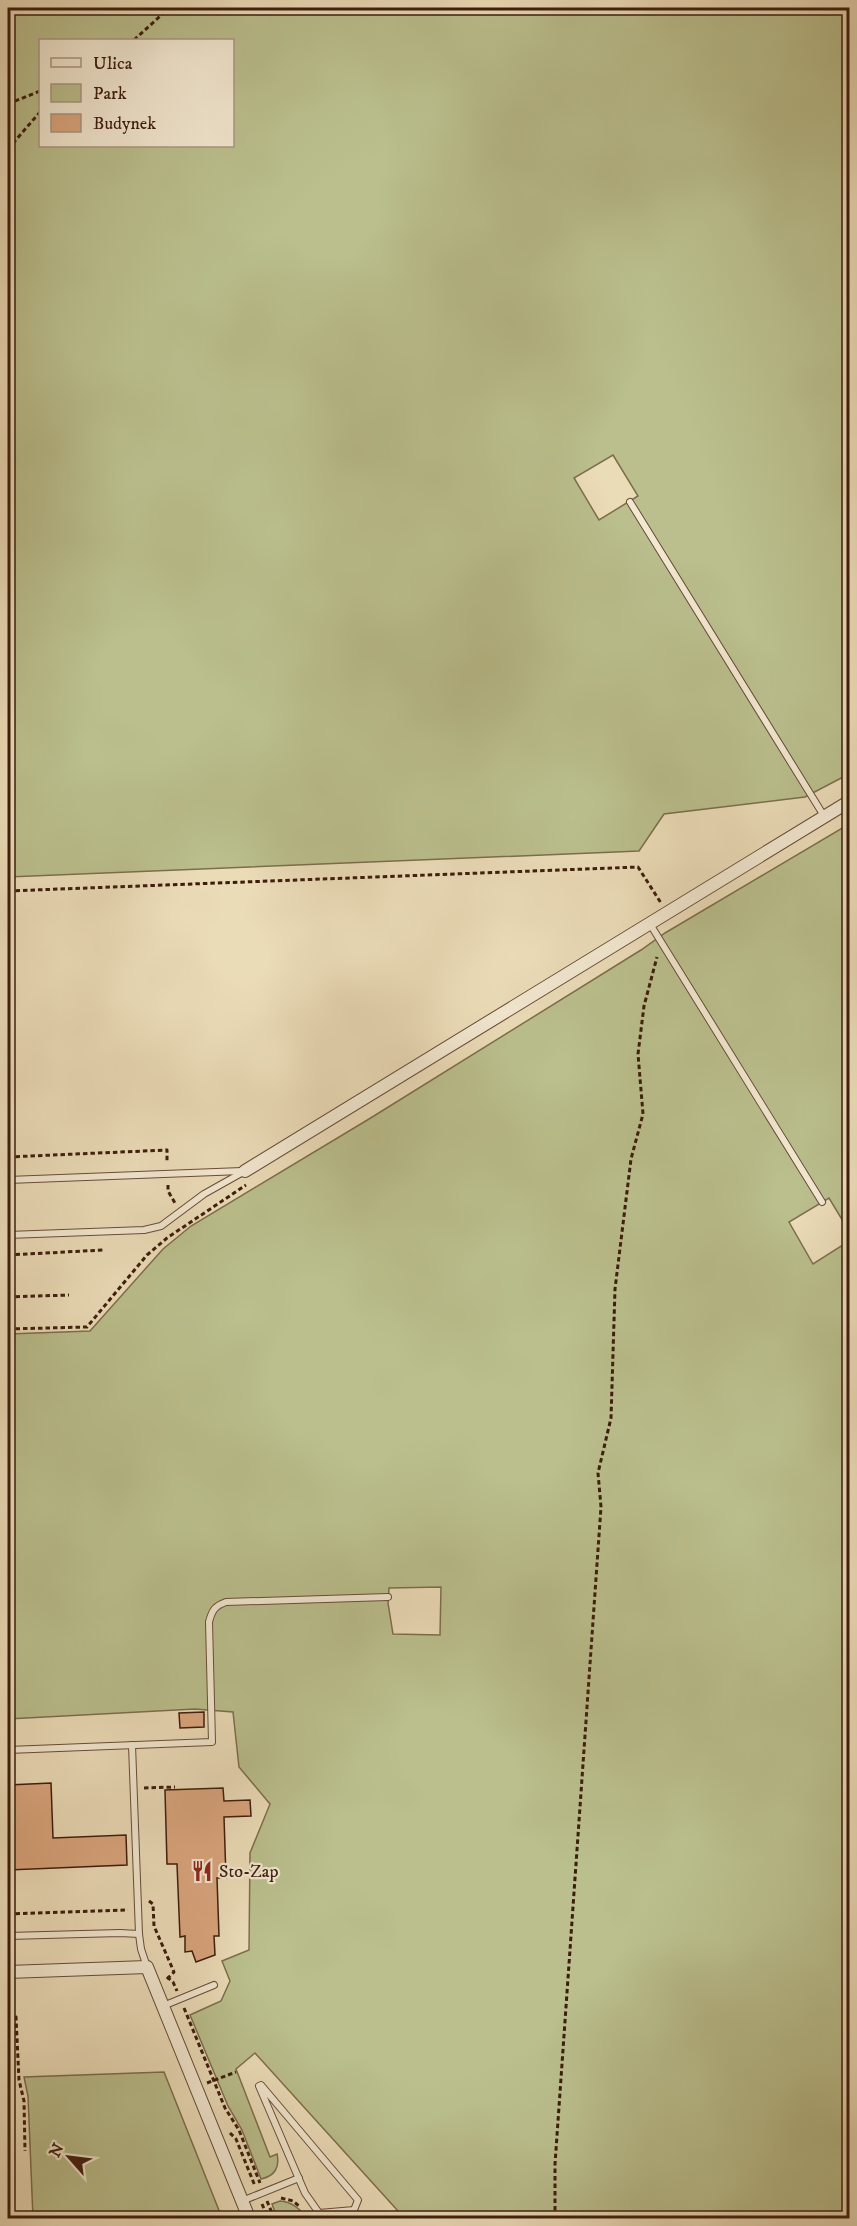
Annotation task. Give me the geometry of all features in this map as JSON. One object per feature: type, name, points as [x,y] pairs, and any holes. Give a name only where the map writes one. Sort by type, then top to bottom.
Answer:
[{"type":"street","points":[[245,1171],[849,801]]},
{"type":"street","points":[[8,1972],[147,1967],[249,2218]]},
{"type":"lane","points":[[630,502],[824,816]]},
{"type":"lane","points":[[646,926],[664,947],[822,1202]]},
{"type":"lane","points":[[8,1180],[245,1171]]},
{"type":"lane","points":[[8,1235],[144,1230],[161,1226],[204,1194],[245,1171]]},
{"type":"lane","points":[[8,1749],[212,1742],[209,1622],[211,1611],[217,1606],[226,1602],[388,1597]]},
{"type":"lane","points":[[132,1745],[135,1910],[141,1949],[147,1967]]},
{"type":"lane","points":[[8,1936],[139,1934]]},
{"type":"lane","points":[[163,2006],[214,1985]]},
{"type":"lane","points":[[261,2085],[358,2200],[354,2210],[320,2213],[305,2193],[299,2178],[259,2086],[261,2085]]},
{"type":"lane","points":[[242,2201],[299,2178]]},
{"type":"lane","points":[[8,2198],[8,2218]]},
{"type":"path","points":[[135,39],[169,8]]},
{"type":"path","points":[[8,104],[39,91]]},
{"type":"path","points":[[8,149],[39,113]]},
{"type":"path","points":[[8,891],[638,867],[668,913]]},
{"type":"path","points":[[555,2218],[555,2164],[601,1507],[598,1473],[611,1418],[615,1289],[632,1159],[643,1114],[638,1054],[644,1006],[656,959],[664,947]]},
{"type":"path","points":[[8,1329],[87,1327],[147,1256],[188,1222],[247,1185]]},
{"type":"path","points":[[8,1255],[103,1250]]},
{"type":"path","points":[[8,1297],[69,1295]]},
{"type":"path","points":[[8,1914],[149,1909],[149,1925]]},
{"type":"path","points":[[164,1973],[173,1982],[225,2108],[239,2130],[261,2181],[274,2218]]},
{"type":"path","points":[[8,2014],[16,2017],[19,2080],[24,2101],[25,2151]]},
{"type":"path","points":[[206,2084],[236,2072]]},
{"type":"path","points":[[252,2177],[261,2181]]},
{"type":"path","points":[[263,2206],[279,2198],[286,2198],[304,2210]]},
{"type":"green space","points":[[8,8],[849,8],[849,774],[805,797],[664,814],[639,851],[8,877]],"holes":[[[613,455],[638,496],[599,520],[574,478]]]},
{"type":"green space","points":[[849,824],[849,1231],[829,1198],[789,1222],[813,1264],[849,1241],[849,2218],[390,2218],[398,2211],[255,2053],[236,2069],[270,2157],[277,2154],[278,2163],[275,2170],[270,2176],[261,2179],[242,2130],[228,2106],[190,2015],[221,2001],[230,1981],[222,1961],[249,1950],[250,1853],[270,1804],[239,1767],[233,1712],[195,1709],[8,1719],[8,1334],[90,1331],[163,1249],[191,1226],[369,1119],[665,933]],"holes":[[[441,1587],[440,1635],[393,1634],[388,1603],[389,1588]]]},
{"type":"green space","points":[[164,2072],[222,2218],[33,2218],[28,2096],[24,2077]]},
{"type":"green space","points":[[280,2201],[292,2204],[308,2218],[277,2218],[272,2204]]},
{"type":"building","points":[[204,1712],[204,1727],[180,1728],[179,1713]]},
{"type":"building","points":[[51,1783],[53,1838],[126,1835],[127,1865],[8,1870],[8,1785]]},
{"type":"building","name":"Sto-Zap","points":[[223,1788],[224,1801],[250,1800],[251,1816],[224,1817],[226,1878],[217,1878],[219,1936],[214,1936],[215,1955],[196,1962],[192,1951],[185,1952],[185,1936],[180,1937],[177,1864],[167,1864],[165,1790]]},
{"type":"place","name":"Sto-Zap","points":[[202,1871]]}]
